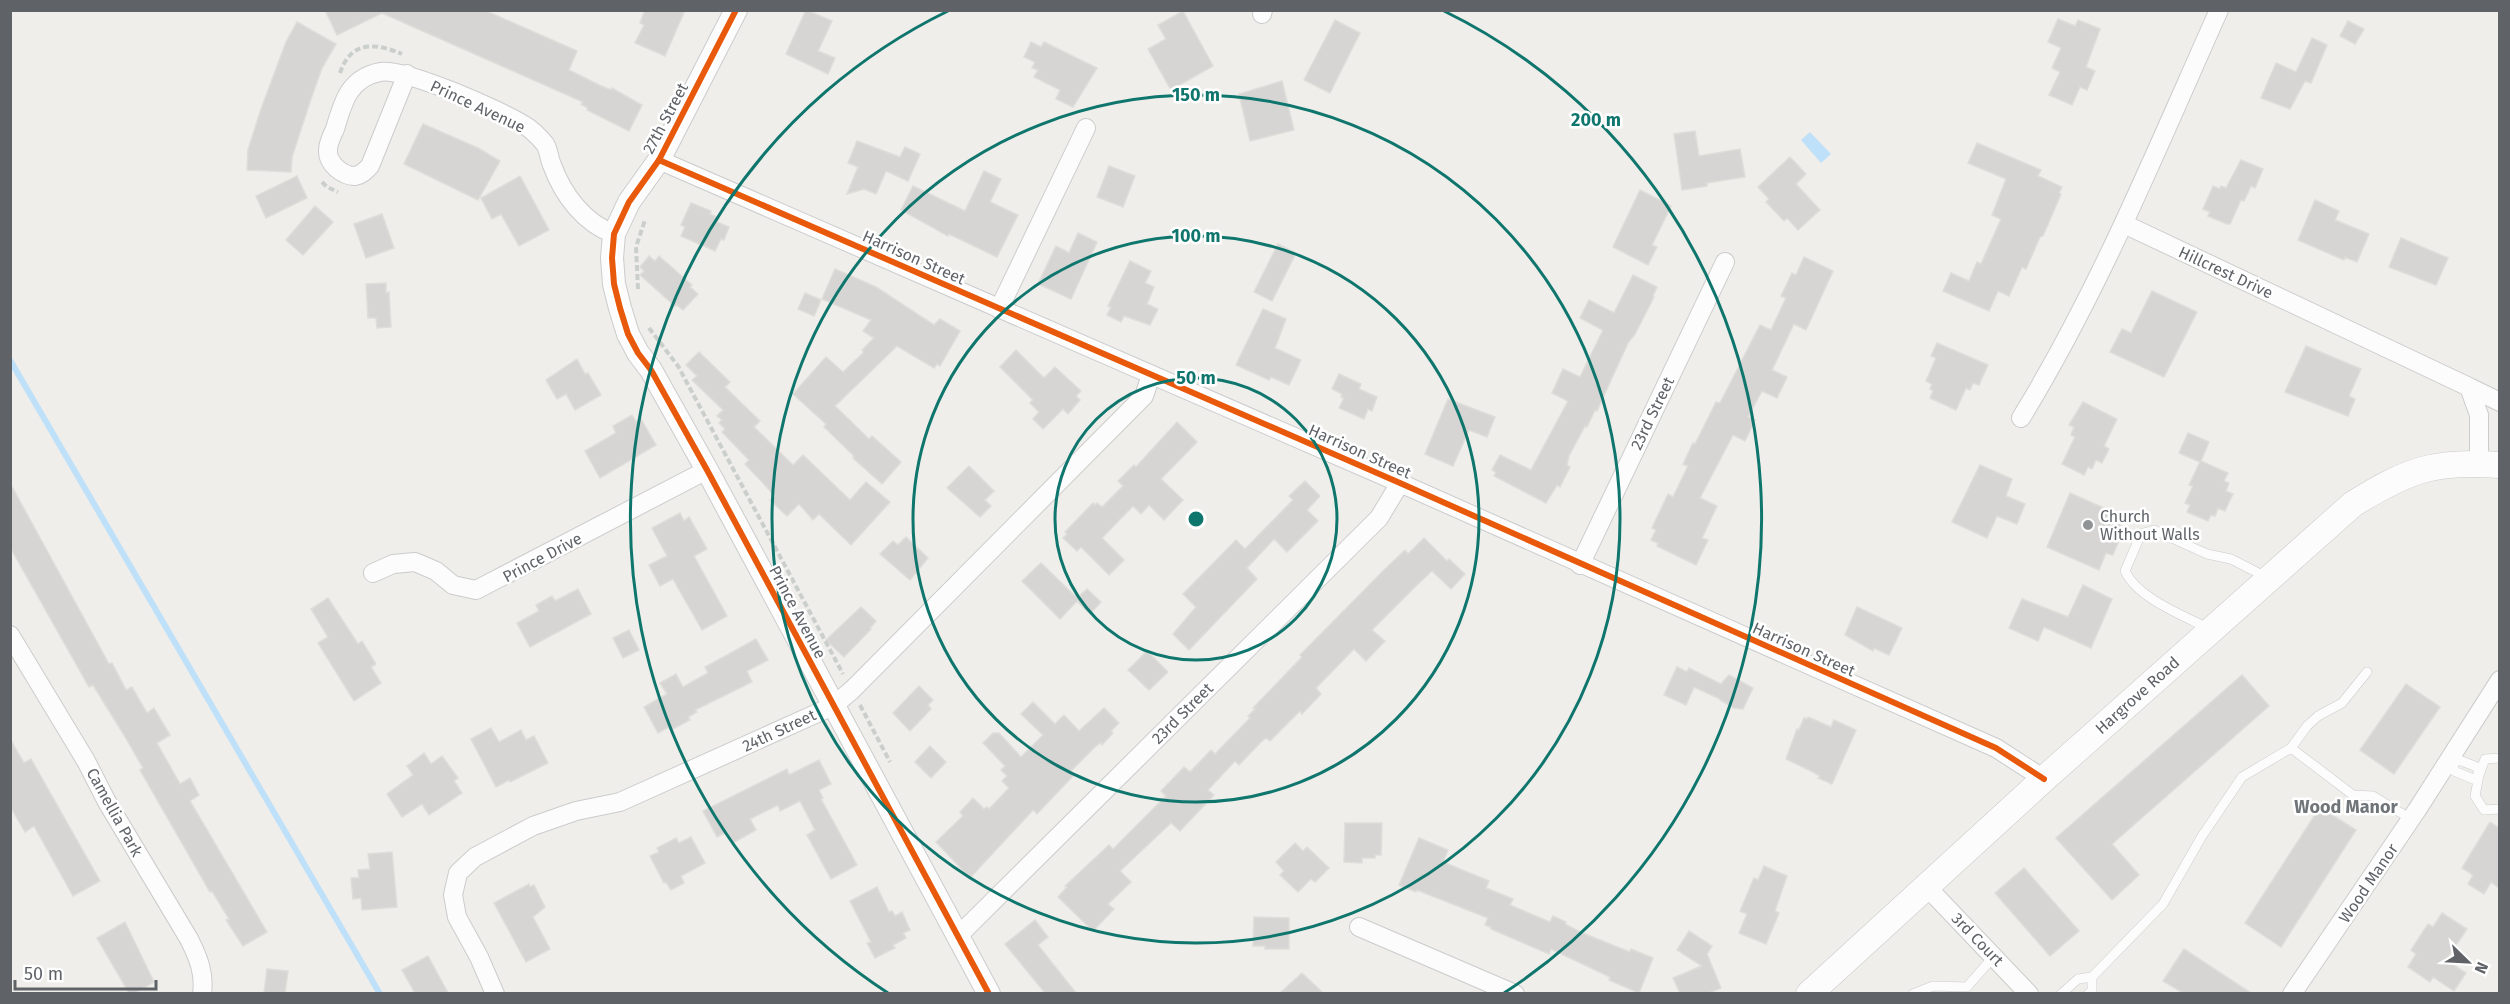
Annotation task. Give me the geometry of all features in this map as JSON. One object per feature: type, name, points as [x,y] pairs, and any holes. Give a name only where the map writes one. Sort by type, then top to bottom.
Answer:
[{"type":"main road","name":"Hargrove Road","points":[[1809,993],[1926,885],[2353,504],[2392,480],[2440,465],[2489,465]]},
{"type":"street","name":"27th Street","points":[[614,234],[629,202],[659,160],[736,10]]},
{"type":"street","points":[[2021,418],[2046,376],[2124,224],[2219,10]]},
{"type":"street","name":"Prince Avenue","points":[[408,66],[370,166],[364,173],[356,176],[339,170],[329,159],[328,150],[343,103],[351,87],[362,77],[408,66],[459,94],[525,125],[545,144],[552,167],[579,212],[592,223],[614,234],[612,258],[614,284],[628,334],[707,470],[957,938],[989,993]]},
{"type":"street","points":[[999,309],[1086,128]]},
{"type":"street","name":"Harrison Street","points":[[659,160],[1400,483],[1996,748],[2044,779]]},
{"type":"street","name":"Hillcrest Drive","points":[[2124,224],[2499,402]]},
{"type":"street","name":"23rd Street","points":[[1580,565],[1725,262]]},
{"type":"street","name":"24th Street","points":[[495,993],[457,917],[453,896],[458,873],[475,857],[533,826],[576,812],[620,802],[832,706],[852,690],[1144,396],[1151,375]]},
{"type":"street","points":[[2469,387],[2479,415],[2489,465]]},
{"type":"street","name":"Prince Drive","points":[[373,573],[393,564],[415,562],[436,571],[453,585],[476,590],[707,470]]},
{"type":"street","name":"23rd Street","points":[[957,938],[1379,518],[1400,483]]},
{"type":"street","name":"Camellia Park","points":[[10,635],[189,939],[199,960],[204,984],[202,993]]},
{"type":"street","name":"Wood Manor","points":[[2292,993],[2450,763],[2499,680]]},
{"type":"street","name":"3rd Court","points":[[1926,885],[2029,993]]},
{"type":"street","points":[[1359,927],[1515,993]]},
{"type":"lane","points":[[2210,630],[2154,599],[2130,581],[2125,571],[2141,534],[2154,530],[2207,554],[2231,559],[2268,578]]},
{"type":"lane","points":[[2061,993],[2078,979],[2092,977],[2163,904],[2202,836],[2242,777],[2291,748],[2307,726],[2318,716],[2342,703],[2367,672]]},
{"type":"lane","points":[[2291,748],[2353,795],[2373,796],[2411,819]]},
{"type":"lane","points":[[2499,758],[2485,759],[2478,775],[2475,796],[2484,810],[2499,809]]},
{"type":"lane","points":[[2450,763],[2454,771],[2472,779],[2478,775]]},
{"type":"lane","points":[[1913,993],[1933,986],[1969,990],[1994,956]]},
{"type":"lane","points":[[2088,993],[2092,991],[2092,977]]},
{"type":"path","points":[[339,76],[342,66],[351,54],[365,47],[381,46],[408,66]]},
{"type":"path","points":[[318,175],[327,187],[340,193]]},
{"type":"path","points":[[639,292],[636,276],[636,247],[650,211]]},
{"type":"path","points":[[646,319],[649,328],[678,366],[891,764]]},
{"type":"water","points":[[1810,132],[1831,154],[1821,163],[1801,140]]},
{"type":"building","points":[[325,10],[484,10],[577,51],[569,70],[599,85],[611,90],[612,88],[642,105],[629,131],[587,110],[588,108],[581,104],[583,102],[382,13],[337,35]]},
{"type":"building","points":[[645,10],[685,10],[665,56],[635,43],[644,25],[640,23]]},
{"type":"building","points":[[806,10],[832,21],[818,51],[835,58],[828,74],[786,54]]},
{"type":"building","points":[[1183,11],[1213,66],[1171,90],[1148,49],[1166,39],[1158,25]]},
{"type":"building","points":[[2058,19],[2075,26],[2078,20],[2100,29],[2086,67],[2095,71],[2087,90],[2080,87],[2072,105],[2049,95],[2060,72],[2052,68],[2061,48],[2048,42]]},
{"type":"building","points":[[1335,20],[1360,33],[1330,93],[1304,80]]},
{"type":"building","points":[[2348,21],[2364,29],[2355,44],[2340,36]]},
{"type":"building","points":[[297,22],[336,44],[322,68],[312,96],[292,157],[291,172],[247,170],[248,150],[261,109],[286,42]]},
{"type":"building","points":[[2312,38],[2327,45],[2311,83],[2305,81],[2290,109],[2261,98],[2276,63],[2296,72]]},
{"type":"building","points":[[1031,42],[1041,47],[1044,42],[1097,68],[1073,107],[1056,99],[1060,90],[1034,77],[1038,70],[1032,68],[1035,62],[1024,57]]},
{"type":"building","points":[[1282,81],[1294,130],[1250,141],[1239,94]]},
{"type":"building","points":[[423,124],[478,148],[500,161],[478,200],[404,164]]},
{"type":"building","points":[[1695,131],[1699,156],[1740,149],[1745,177],[1707,183],[1707,186],[1682,190],[1674,134]]},
{"type":"building","points":[[857,141],[900,157],[905,147],[920,154],[908,181],[886,171],[876,194],[864,189],[847,194],[858,167],[848,163]]},
{"type":"building","points":[[1977,143],[2041,170],[2038,176],[2062,187],[2043,236],[2040,237],[2026,269],[2022,267],[2009,296],[1998,291],[1989,311],[1943,291],[1951,273],[1969,281],[1977,262],[1981,264],[2001,219],[1992,215],[2006,179],[1968,163]]},
{"type":"building","points":[[1790,157],[1806,174],[1796,184],[1820,210],[1798,230],[1787,218],[1784,221],[1766,202],[1769,199],[1758,187]]},
{"type":"building","points":[[2241,160],[2263,169],[2255,188],[2251,186],[2244,201],[2241,200],[2230,224],[2227,224],[2208,216],[2210,212],[2203,209],[2213,186],[2220,189],[2221,186],[2226,188]]},
{"type":"building","points":[[1109,166],[1135,176],[1123,207],[1097,197]]},
{"type":"building","points":[[984,171],[1001,179],[990,202],[1018,215],[997,257],[949,234],[948,236],[901,210],[913,186],[965,211]]},
{"type":"building","points":[[297,176],[307,198],[266,218],[256,196]]},
{"type":"building","points":[[520,176],[549,230],[519,246],[501,214],[492,219],[481,198]]},
{"type":"building","points":[[1640,190],[1671,206],[1652,245],[1657,247],[1648,265],[1613,247]]},
{"type":"building","points":[[2315,200],[2339,211],[2335,220],[2369,234],[2357,262],[2345,257],[2344,260],[2298,240]]},
{"type":"building","points":[[691,203],[711,211],[710,214],[719,218],[717,222],[729,227],[724,240],[721,239],[715,251],[681,236],[685,227],[681,225]]},
{"type":"building","points":[[315,206],[333,222],[303,255],[286,240]]},
{"type":"building","points":[[382,214],[394,248],[366,258],[354,224]]},
{"type":"building","points":[[1078,233],[1097,242],[1071,299],[1038,284],[1056,246],[1069,253]]},
{"type":"building","points":[[2401,238],[2448,258],[2436,285],[2389,267]]},
{"type":"building","points":[[1278,244],[1296,253],[1272,301],[1254,292]]},
{"type":"building","points":[[649,256],[655,261],[659,256],[692,285],[690,287],[698,294],[683,310],[675,306],[640,275],[644,271],[640,267]]},
{"type":"building","points":[[1804,257],[1833,271],[1806,330],[1794,324],[1772,370],[1787,377],[1777,398],[1762,391],[1748,417],[1755,420],[1745,441],[1733,435],[1700,498],[1717,506],[1702,538],[1708,540],[1696,565],[1657,546],[1658,543],[1651,540],[1656,530],[1652,528],[1668,494],[1673,497],[1688,466],[1683,464],[1693,443],[1695,444],[1716,402],[1720,403],[1760,325],[1771,330],[1786,298],[1781,296],[1792,273],[1796,275]]},
{"type":"building","points":[[1130,261],[1151,271],[1145,283],[1154,287],[1147,304],[1158,309],[1150,325],[1124,316],[1121,322],[1107,315],[1111,307],[1108,306]]},
{"type":"building","points":[[835,269],[876,287],[934,325],[940,319],[960,331],[940,366],[937,364],[934,368],[897,346],[835,406],[869,439],[872,436],[901,462],[882,484],[824,427],[826,424],[793,394],[826,357],[843,372],[864,352],[862,350],[874,338],[863,331],[871,320],[822,299]]},
{"type":"building","points":[[1633,275],[1657,287],[1654,297],[1628,343],[1597,411],[1595,410],[1587,427],[1585,426],[1569,456],[1567,465],[1570,467],[1560,487],[1557,485],[1546,503],[1494,476],[1496,472],[1492,470],[1500,455],[1531,470],[1568,401],[1552,393],[1563,369],[1580,377],[1603,330],[1580,318],[1589,300],[1614,313]]},
{"type":"building","points":[[386,283],[386,293],[389,292],[391,327],[377,328],[376,318],[368,318],[366,284]]},
{"type":"building","points":[[2152,291],[2197,312],[2164,377],[2110,352],[2122,329],[2131,333]]},
{"type":"building","points":[[805,293],[821,300],[814,316],[798,309]]},
{"type":"building","points":[[1263,309],[1286,319],[1275,348],[1301,360],[1289,385],[1271,377],[1269,380],[1236,365]]},
{"type":"building","points":[[1937,343],[1988,365],[1979,385],[1973,383],[1970,390],[1966,388],[1956,410],[1930,398],[1933,391],[1930,389],[1932,384],[1926,381],[1936,358],[1931,356]]},
{"type":"building","points":[[2306,346],[2361,369],[2349,396],[2355,399],[2348,416],[2285,392]]},
{"type":"building","points":[[1016,350],[1044,378],[1055,367],[1081,391],[1076,396],[1080,400],[1068,414],[1063,409],[1043,429],[1033,419],[1039,412],[1030,403],[1033,400],[1000,367]]},
{"type":"building","points":[[699,352],[730,382],[725,387],[760,421],[754,427],[793,465],[803,455],[850,500],[866,482],[890,502],[851,545],[819,514],[813,520],[799,504],[787,516],[770,500],[775,496],[745,464],[749,460],[722,432],[725,429],[719,423],[722,420],[717,416],[723,410],[692,380],[697,376],[686,365]]},
{"type":"building","points":[[577,359],[601,395],[575,410],[566,394],[557,399],[546,380]]},
{"type":"building","points":[[1339,374],[1361,384],[1359,389],[1377,397],[1372,411],[1368,409],[1364,419],[1339,408],[1344,398],[1341,397],[1342,394],[1332,389]]},
{"type":"building","points":[[1448,399],[1495,417],[1487,437],[1469,430],[1453,466],[1425,454]]},
{"type":"building","points":[[2083,402],[2117,419],[2104,446],[2109,449],[2102,463],[2096,460],[2092,469],[2088,467],[2084,475],[2062,464],[2075,437],[2071,435],[2074,427],[2069,425]]},
{"type":"building","points":[[632,415],[636,422],[641,419],[656,445],[600,478],[585,451],[616,433],[613,426]]},
{"type":"building","points":[[1177,422],[1197,442],[1161,479],[1183,500],[1164,520],[1149,505],[1141,514],[1133,506],[1102,538],[1124,560],[1109,575],[1081,547],[1077,551],[1063,538],[1067,534],[1065,532],[1093,503],[1102,507],[1123,486],[1118,481],[1134,465],[1136,467]]},
{"type":"building","points":[[2188,433],[2209,442],[2201,461],[2228,473],[2224,481],[2229,483],[2226,491],[2233,494],[2225,511],[2218,508],[2215,516],[2211,515],[2208,521],[2187,512],[2190,505],[2185,503],[2193,486],[2189,485],[2200,462],[2179,453]]},
{"type":"building","points":[[1980,465],[2012,479],[2006,496],[2025,504],[2017,524],[1997,516],[1987,538],[1952,522]]},
{"type":"building","points":[[969,466],[994,491],[985,500],[991,506],[980,517],[947,488]]},
{"type":"building","points":[[1305,481],[1320,496],[1307,510],[1318,521],[1287,552],[1274,539],[1247,568],[1257,579],[1189,650],[1173,634],[1196,607],[1183,594],[1236,540],[1245,549],[1293,500],[1289,496]]},
{"type":"building","points":[[10,483],[109,664],[112,663],[126,690],[132,687],[147,713],[154,708],[170,735],[157,743],[180,784],[190,778],[199,795],[190,801],[267,932],[243,946],[140,770],[143,768],[124,735],[93,685],[89,687],[10,547]]},
{"type":"building","name":"Church Without Walls","points":[[2070,493],[2124,517],[2117,533],[2121,535],[2113,555],[2106,553],[2099,570],[2047,547]]},
{"type":"building","points":[[680,513],[684,521],[689,517],[707,549],[694,556],[727,616],[702,630],[673,579],[660,586],[649,565],[667,556],[652,528]]},
{"type":"building","points":[[906,537],[928,558],[910,580],[880,554],[893,541],[898,545]]},
{"type":"building","points":[[1424,538],[1447,561],[1449,559],[1465,574],[1451,589],[1432,571],[1418,584],[1372,630],[1385,641],[1366,661],[1354,649],[1316,688],[1321,694],[1302,714],[1300,711],[1270,741],[1266,738],[1261,742],[1239,765],[1235,761],[1208,790],[1214,795],[1180,831],[1171,823],[1120,871],[1131,882],[1108,904],[1114,909],[1093,931],[1058,897],[1067,887],[1065,886],[1109,845],[1113,849],[1166,796],[1161,791],[1184,767],[1190,772],[1211,750],[1215,754],[1250,718],[1248,716],[1255,709],[1253,708],[1302,657],[1300,655],[1405,550],[1408,554]]},
{"type":"building","points":[[1041,563],[1077,598],[1087,589],[1101,602],[1090,614],[1077,601],[1060,619],[1022,581]]},
{"type":"building","points":[[2083,585],[2112,599],[2091,648],[2044,627],[2038,641],[2009,628],[2022,599],[2068,617]]},
{"type":"building","points":[[578,589],[591,614],[530,647],[517,623],[539,611],[536,605],[552,596],[555,601]]},
{"type":"building","points":[[328,598],[358,644],[362,641],[376,664],[371,667],[381,683],[354,701],[318,643],[328,637],[311,609]]},
{"type":"building","points":[[861,607],[876,621],[844,657],[826,640]]},
{"type":"building","points":[[1857,607],[1902,628],[1889,655],[1874,648],[1873,651],[1845,635]]},
{"type":"building","points":[[629,630],[639,650],[623,658],[613,638]]},
{"type":"building","points":[[756,639],[768,660],[747,671],[752,682],[695,710],[697,712],[688,717],[690,720],[671,730],[669,727],[658,733],[644,707],[667,694],[660,683],[676,674],[683,687],[708,673],[705,667]]},
{"type":"building","points":[[1147,651],[1168,672],[1149,690],[1128,670]]},
{"type":"building","points":[[1677,667],[1687,672],[1689,668],[1721,684],[1729,675],[1753,688],[1743,709],[1734,708],[1694,687],[1686,705],[1664,695]]},
{"type":"building","points":[[2242,675],[2269,706],[2112,844],[2139,875],[2112,900],[2056,838]]},
{"type":"building","points":[[2406,684],[2440,707],[2394,774],[2360,750]]},
{"type":"building","points":[[919,686],[933,700],[928,705],[931,709],[910,731],[893,713]]},
{"type":"building","points":[[1033,702],[1055,724],[1064,715],[1079,731],[1104,708],[1119,723],[1102,745],[1100,743],[1094,748],[1071,771],[1074,775],[1037,814],[1033,810],[970,878],[936,842],[963,816],[960,812],[973,798],[984,809],[987,807],[989,809],[1009,788],[1002,781],[1007,776],[1001,770],[1005,766],[983,743],[993,733],[999,733],[1021,757],[1043,735],[1021,714]]},
{"type":"building","points":[[1808,717],[1831,727],[1834,720],[1856,730],[1832,784],[1786,759],[1797,729],[1799,730],[1804,718]]},
{"type":"building","points":[[491,728],[499,742],[521,730],[526,740],[534,736],[548,763],[496,787],[471,739]]},
{"type":"building","points":[[10,739],[24,763],[31,759],[100,881],[73,896],[34,826],[25,832],[10,806]]},
{"type":"building","points":[[930,746],[946,762],[931,778],[915,762]]},
{"type":"building","points":[[424,753],[431,764],[442,756],[458,778],[454,781],[462,793],[429,815],[422,804],[402,817],[387,794],[413,775],[407,766]]},
{"type":"building","points":[[819,760],[831,784],[819,790],[823,798],[821,799],[857,865],[831,879],[807,835],[815,830],[800,801],[780,811],[778,805],[750,819],[756,830],[733,843],[727,832],[717,837],[703,811],[787,769],[789,775]]},
{"type":"building","points":[[2320,807],[2356,830],[2281,947],[2245,923]]},
{"type":"building","points":[[2490,822],[2499,828],[2499,888],[2491,882],[2484,894],[2468,884],[2473,875],[2462,868]]},
{"type":"building","points":[[1345,823],[1382,823],[1381,855],[1375,855],[1375,858],[1362,858],[1362,863],[1344,862]]},
{"type":"building","points":[[691,837],[705,863],[681,876],[684,883],[671,890],[666,882],[664,883],[650,856],[659,852],[657,848],[676,838],[679,843]]},
{"type":"building","points":[[1419,838],[1448,850],[1443,862],[1489,881],[1486,888],[1513,899],[1510,905],[1550,922],[1553,916],[1580,932],[1630,952],[1631,949],[1653,958],[1639,993],[1551,949],[1549,954],[1491,929],[1485,925],[1488,918],[1399,885]]},
{"type":"building","points":[[1295,843],[1303,851],[1307,847],[1329,868],[1315,882],[1311,879],[1298,892],[1280,875],[1284,871],[1276,862]]},
{"type":"building","points":[[392,852],[397,907],[362,910],[361,898],[353,899],[351,878],[359,878],[358,870],[370,869],[368,854]]},
{"type":"building","points":[[1764,866],[1787,876],[1775,911],[1779,913],[1766,944],[1739,933],[1747,914],[1740,911],[1754,878],[1758,880]]},
{"type":"building","points":[[2024,868],[2079,931],[2050,956],[1995,893]]},
{"type":"building","points":[[529,884],[530,887],[534,885],[545,907],[533,917],[550,949],[526,962],[494,903]]},
{"type":"building","points":[[877,887],[889,912],[892,911],[895,916],[902,912],[910,930],[903,933],[906,938],[893,945],[895,948],[875,958],[867,943],[871,942],[850,901]]},
{"type":"building","points":[[2442,913],[2467,929],[2446,960],[2466,973],[2454,991],[2433,977],[2430,982],[2408,967],[2416,954],[2411,950],[2428,924],[2433,927]]},
{"type":"building","points":[[1254,917],[1289,918],[1289,949],[1265,949],[1265,946],[1253,946]]},
{"type":"building","points":[[1035,920],[1048,937],[1038,945],[1076,993],[1045,993],[1005,944]]},
{"type":"building","points":[[125,922],[154,982],[135,993],[129,993],[97,938]]},
{"type":"building","points":[[1689,931],[1712,946],[1707,954],[1721,988],[1709,993],[1680,993],[1673,978],[1702,966],[1677,950]]},
{"type":"building","points":[[2184,949],[2251,993],[2183,993],[2163,981]]},
{"type":"building","points":[[428,956],[448,993],[415,993],[402,970]]},
{"type":"building","points":[[267,969],[288,971],[285,993],[264,993]]},
{"type":"building","points":[[1302,973],[1323,993],[1280,993]]},
{"type":"waterway","points":[[10,360],[380,994]]},
{"type":"cycle path","points":[[736,10],[659,160],[629,202],[614,234],[612,258],[614,284],[620,308],[628,334],[638,353],[651,370],[707,470],[989,994]]},
{"type":"cycle path","points":[[659,160],[1400,483],[1996,748],[2044,779]]},
{"type":"place","name":"Church Without Walls","points":[[2088,525]]},
{"type":"district","name":"Wood Manor","points":[[2346,807]]}]
